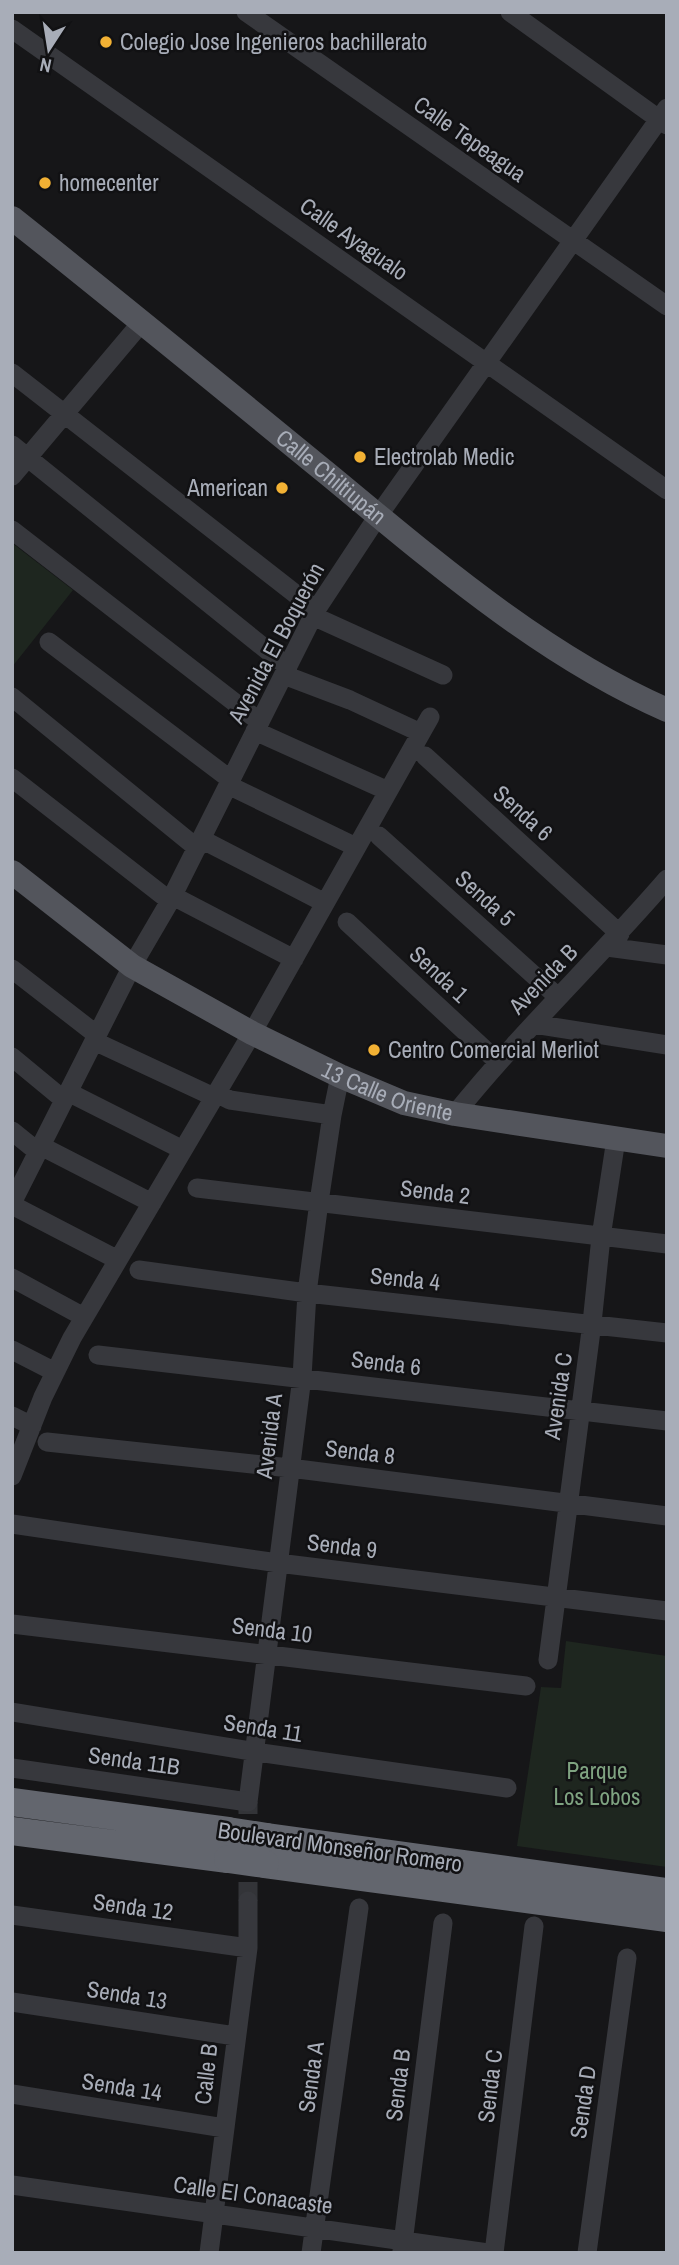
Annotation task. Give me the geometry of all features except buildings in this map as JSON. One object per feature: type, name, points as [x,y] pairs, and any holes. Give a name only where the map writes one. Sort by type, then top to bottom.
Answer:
[{"type":"highway","name":"Boulevard Monseñor Romero","points":[[12,1802],[228,1831],[266,1851],[667,1919]]},
{"type":"highway","name":"Boulevard Monseñor Romero","points":[[12,1831],[228,1859],[266,1851],[667,1892]]},
{"type":"main road","name":"Calle Chiltiupán","points":[[12,218],[378,516],[479,594],[551,645],[616,685],[667,710]]},
{"type":"main road","name":"13 Calle Oriente","points":[[12,872],[132,966],[252,1033],[340,1076],[404,1103],[455,1114],[667,1146]]},
{"type":"street","name":"Calle Tepeagua","points":[[246,12],[667,306]]},
{"type":"street","points":[[510,12],[664,118]]},
{"type":"street","name":"Calle Ayagualo","points":[[12,29],[485,364],[667,489]]},
{"type":"street","name":"Avenida El Boquerón","points":[[12,1204],[132,966],[172,898],[315,613],[378,516],[485,364],[664,118]]},
{"type":"street","points":[[12,476],[20,451],[63,413],[142,322]]},
{"type":"street","points":[[12,373],[315,613],[443,675]]},
{"type":"street","points":[[12,1476],[55,1372],[84,1317],[252,1033],[425,725],[350,701],[286,671],[20,451]]},
{"type":"street","points":[[12,530],[258,727],[388,791]]},
{"type":"street","points":[[49,642],[230,783],[356,847]]},
{"type":"street","points":[[12,697],[199,843],[325,903]]},
{"type":"street","name":"Senda 6","points":[[425,756],[613,941]]},
{"type":"street","points":[[12,778],[172,898],[294,958]]},
{"type":"street","name":"Senda 5","points":[[379,836],[558,997]]},
{"type":"street","name":"Avenida B","points":[[455,1114],[498,1061],[613,941],[667,879]]},
{"type":"street","name":"Senda 1","points":[[347,922],[498,1061]]},
{"type":"street","points":[[613,941],[667,956]]},
{"type":"street","points":[[12,968],[96,1038],[215,1095],[230,1100],[332,1115]]},
{"type":"street","points":[[534,1024],[667,1045]]},
{"type":"street","points":[[12,1057],[66,1096],[183,1150]]},
{"type":"street","name":"Avenida A","points":[[248,1802],[302,1377],[307,1293],[340,1076]]},
{"type":"street","points":[[12,1131],[40,1149],[152,1203]]},
{"type":"street","name":"Avenida C","points":[[548,1660],[601,1237],[617,1139]]},
{"type":"street","name":"Senda 2","points":[[197,1188],[667,1244]]},
{"type":"street","points":[[12,1204],[118,1260]]},
{"type":"street","name":"Senda 4","points":[[139,1270],[307,1293],[667,1333]]},
{"type":"street","points":[[12,1278],[84,1317]]},
{"type":"street","points":[[12,1350],[55,1372]]},
{"type":"street","name":"Senda 6","points":[[98,1355],[667,1421]]},
{"type":"street","points":[[12,1416],[32,1426]]},
{"type":"street","name":"Senda 8","points":[[47,1441],[290,1468],[667,1516]]},
{"type":"street","name":"Senda 9","points":[[12,1524],[278,1563],[667,1611]]},
{"type":"street","name":"Senda 10","points":[[12,1624],[526,1686]]},
{"type":"street","name":"Senda 11","points":[[12,1712],[256,1752],[507,1788]]},
{"type":"street","name":"Senda 11B","points":[[12,1768],[248,1802]]},
{"type":"street","name":"Calle B","points":[[209,2253],[247,1948],[248,1901]]},
{"type":"street","name":"Senda A","points":[[311,2253],[359,1909]]},
{"type":"street","name":"Senda 12","points":[[12,1914],[247,1948]]},
{"type":"street","name":"Senda B","points":[[403,2247],[443,1923]]},
{"type":"street","name":"Senda C","points":[[494,2253],[534,1926]]},
{"type":"street","name":"Senda D","points":[[587,2253],[627,1958]]},
{"type":"street","name":"Senda 13","points":[[12,2002],[235,2036]]},
{"type":"street","name":"Senda 14","points":[[12,2094],[224,2128]]},
{"type":"street","name":"Calle El Conacaste","points":[[12,2185],[314,2228],[403,2247],[488,2253]]},
{"type":"green space","points":[[12,543],[73,590],[12,667]]},
{"type":"green space","name":"Parque Los Lobos","points":[[566,1641],[667,1656],[667,1867],[517,1846],[541,1687],[561,1688]]},
{"type":"tunnel","points":[[248,1802],[248,1901]]},
{"type":"place","name":"Colegio Jose Ingenieros bachillerato","points":[[106,42]]},
{"type":"place","name":"homecenter","points":[[45,183]]},
{"type":"place","name":"Electrolab Medic","points":[[360,457]]},
{"type":"place","name":"American","points":[[282,488]]},
{"type":"place","name":"Centro Comercial Merliot","points":[[374,1050]]}]
